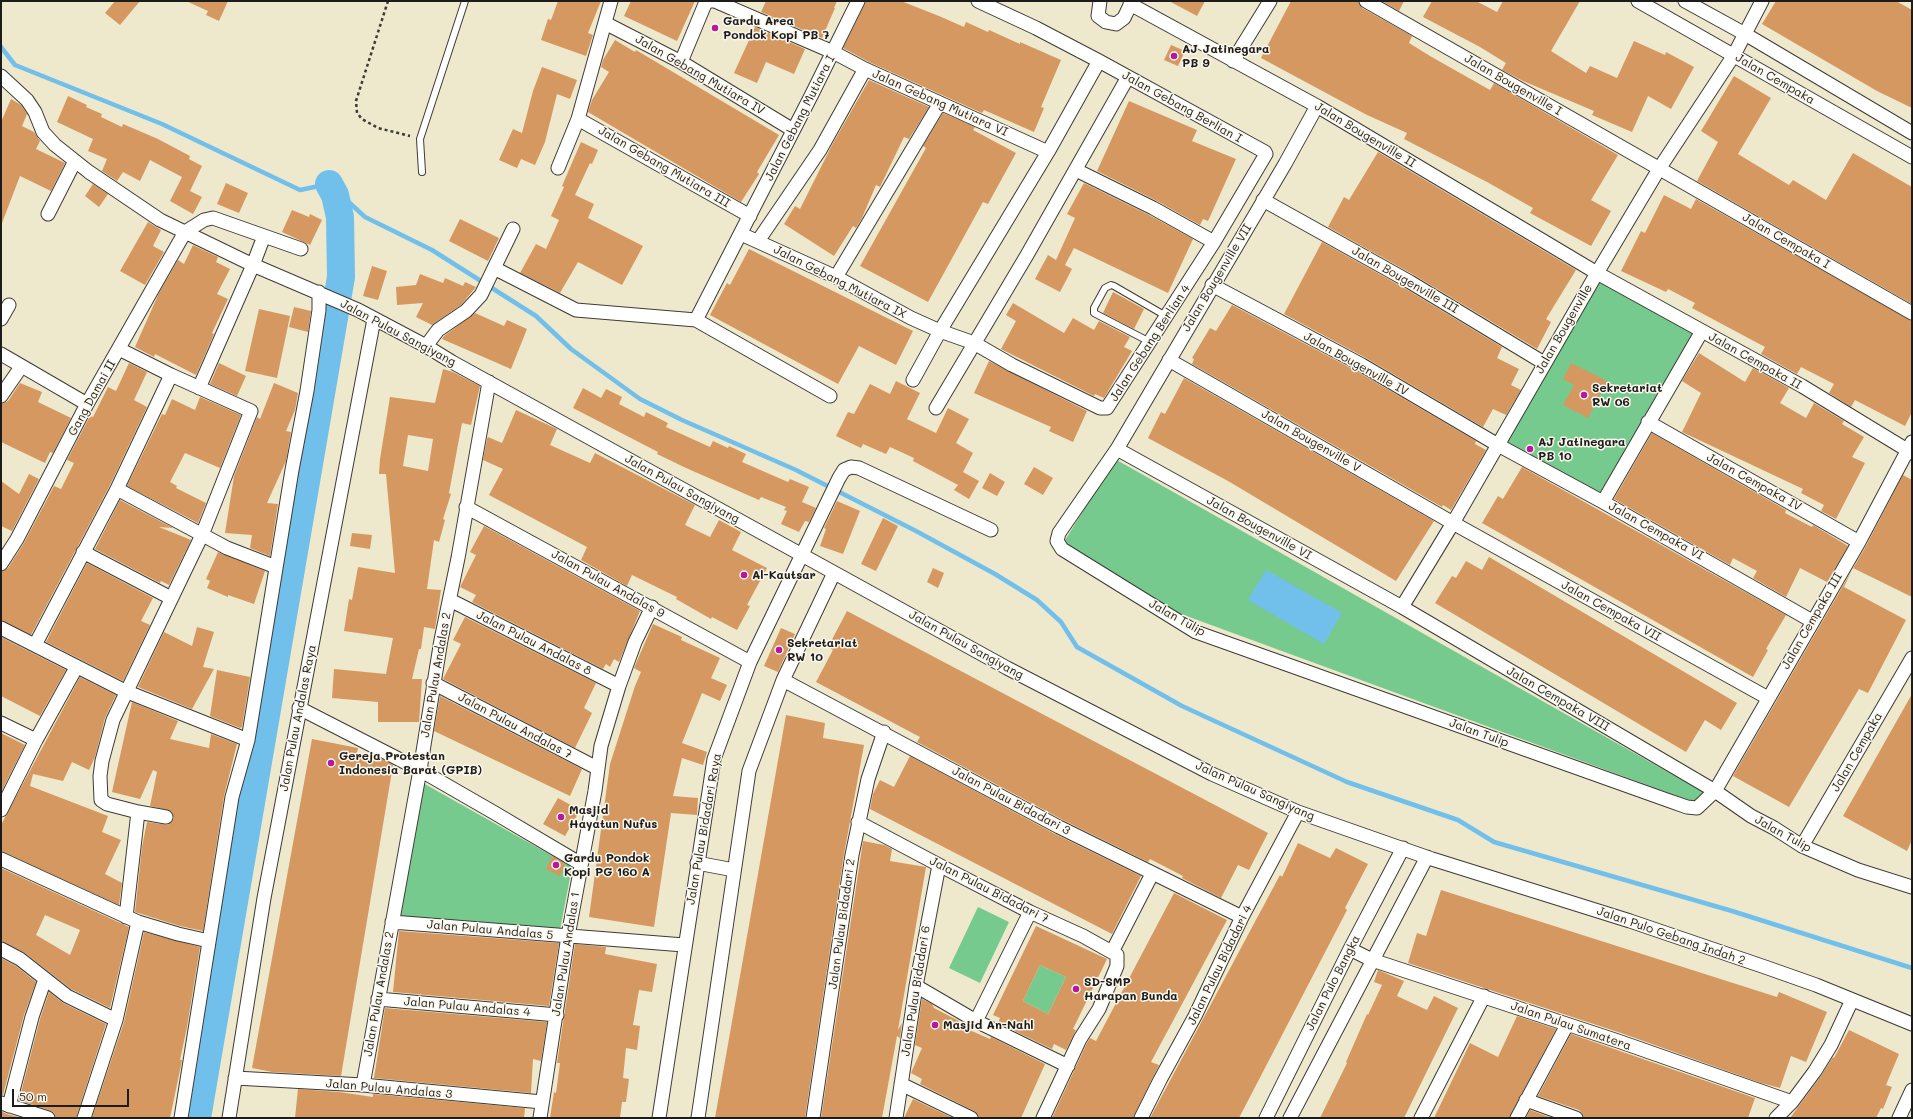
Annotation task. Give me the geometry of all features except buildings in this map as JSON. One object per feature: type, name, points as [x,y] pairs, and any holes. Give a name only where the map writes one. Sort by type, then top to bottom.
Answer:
[{"type":"street","points":[[558,168],[578,118],[611,1]]},
{"type":"street","name":"Jalan Gebang Mutiara VI","points":[[681,62],[702,10],[709,1],[715,1],[833,52],[865,69],[1048,152]]},
{"type":"street","name":"Jalan Gebang Mutiara I","points":[[696,320],[858,1]]},
{"type":"street","name":"Jalan Gebang Berlian I","points":[[978,1],[1036,28],[1099,61],[1265,152]]},
{"type":"street","points":[[1100,1],[1098,16],[1106,22],[1116,24],[1124,18],[1131,2]]},
{"type":"street","points":[[1233,61],[1270,1]]},
{"type":"street","name":"Jalan Bougenville I","points":[[1366,1],[1659,169]]},
{"type":"street","name":"Jalan Cempaka","points":[[1638,1],[1912,157]]},
{"type":"street","name":"Jalan Cempaka","points":[[1685,1],[1745,34],[1912,133]]},
{"type":"street","name":"Jalan Bougenville","points":[[1402,607],[1453,523],[1544,363],[1659,169],[1734,55],[1762,1]]},
{"type":"street","name":"Jalan Bougenville II","points":[[1131,2],[1233,61],[1317,106],[1597,273]]},
{"type":"street","name":"Jalan Gebang Mutiara IV","points":[[606,23],[681,62],[793,130]]},
{"type":"street","points":[[913,380],[940,331],[1048,152],[1099,61]]},
{"type":"street","points":[[758,241],[820,150],[865,69]]},
{"type":"street","name":"Jalan Pulau Sangiyang","points":[[1,76],[27,100],[35,112],[43,132],[55,145],[123,196],[160,220],[253,265],[322,293],[358,310],[426,346],[834,573],[1062,697],[1212,774],[1298,812],[1427,857]]},
{"type":"street","points":[[936,408],[1076,170],[1128,77]]},
{"type":"street","points":[[836,277],[940,103]]},
{"type":"street","name":"Jalan Bougenville VII","points":[[1059,533],[1117,449],[1317,106]]},
{"type":"street","name":"Jalan Gebang Mutiara III","points":[[578,118],[750,216]]},
{"type":"street","name":"Jalan Gebang Berlian 4","points":[[940,331],[974,344],[1012,365],[1100,408],[1108,408],[1214,242],[1266,156],[1265,152]]},
{"type":"street","points":[[48,214],[75,161]]},
{"type":"street","name":"Jalan Cempaka I","points":[[1659,169],[1912,313]]},
{"type":"street","points":[[1076,170],[1153,208],[1214,242]]},
{"type":"street","name":"Jalan Bougenville III","points":[[1263,200],[1410,282],[1544,363]]},
{"type":"street","points":[[185,232],[204,220],[213,218],[301,249]]},
{"type":"street","points":[[426,346],[438,330],[466,311],[481,295],[513,229]]},
{"type":"street","name":"Gang Damai II","points":[[1,564],[17,539],[87,404],[185,232]]},
{"type":"street","name":"Jalan Gebang Mutiara IX","points":[[741,234],[836,277],[911,318],[940,331]]},
{"type":"street","points":[[199,388],[253,265],[264,236]]},
{"type":"street","points":[[494,270],[576,310],[696,320],[830,396]]},
{"type":"street","name":"Jalan Cempaka II","points":[[1597,273],[1911,448]]},
{"type":"street","name":"Jalan Bougenville IV","points":[[1212,285],[1362,365],[1498,445]]},
{"type":"street","points":[[181,1118],[232,797],[248,740],[262,646],[322,293]]},
{"type":"street","points":[[1,319],[9,305]]},
{"type":"street","name":"Jalan Pulau Andalas Raya","points":[[229,1118],[264,898],[374,319]]},
{"type":"street","points":[[1603,502],[1702,331]]},
{"type":"street","points":[[119,349],[171,375],[250,411],[202,535],[125,691],[110,727],[102,761],[100,776],[101,800],[107,804],[166,817]]},
{"type":"street","points":[[1,354],[87,404]]},
{"type":"street","name":"Jalan Bougenville V","points":[[1169,360],[1453,523]]},
{"type":"street","points":[[1,396],[21,367]]},
{"type":"street","points":[[35,645],[117,489],[171,375]]},
{"type":"street","name":"Jalan Pulau Andalas 2","points":[[363,1085],[489,382]]},
{"type":"street","name":"Jalan Cempaka IV","points":[[1648,422],[1859,542]]},
{"type":"street","name":"Jalan Cempaka VI","points":[[1498,445],[1603,502],[1812,621]]},
{"type":"street","name":"Jalan Cempaka III","points":[[1715,791],[1859,542],[1911,448]]},
{"type":"street","name":"Jalan Bougenville VI","points":[[1117,449],[1402,607]]},
{"type":"street","name":"Jalan Pulau Bidadari Raya","points":[[659,1118],[684,945],[714,759],[750,662],[839,478],[844,470],[852,467],[859,468],[991,530]]},
{"type":"street","points":[[117,489],[227,548],[276,567]]},
{"type":"street","name":"Jalan Pulau Andalas 9","points":[[466,507],[652,607],[750,662]]},
{"type":"street","name":"Jalan Cempaka VII","points":[[1453,523],[1768,698]]},
{"type":"street","name":"Jalan Tulip","points":[[1059,533],[1057,541],[1062,549],[1196,632],[1687,807],[1697,808],[1715,791],[1751,816],[1774,828],[1802,846],[1858,870],[1912,885]]},
{"type":"street","points":[[84,552],[171,598]]},
{"type":"street","points":[[698,1118],[749,772],[783,680],[834,573]]},
{"type":"street","name":"Jalan Pulau Andalas 8","points":[[450,600],[619,686]]},
{"type":"street","name":"Jalan Pulau Andalas 1","points":[[540,1118],[568,936],[597,768],[607,721],[635,642],[652,607]]},
{"type":"street","name":"Jalan Cempaka VIII","points":[[1402,607],[1715,791]]},
{"type":"street","points":[[1,628],[76,668],[125,691],[248,740]]},
{"type":"street","name":"Jalan Cempaka","points":[[1802,846],[1912,658]]},
{"type":"street","points":[[1,810],[36,740],[76,668]]},
{"type":"street","name":"Jalan Pulau Bidadari 3","points":[[783,680],[884,732],[1059,826],[1152,874],[1242,917]]},
{"type":"street","name":"Jalan Pulau Andalas 7","points":[[434,683],[597,768]]},
{"type":"street","points":[[299,708],[420,770],[581,864]]},
{"type":"street","points":[[1,723],[36,740]]},
{"type":"street","name":"Jalan Pulau Bidadari 2","points":[[813,1118],[845,897],[858,822],[868,779],[884,732]]},
{"type":"street","points":[[84,1118],[116,1020],[132,920],[138,812]]},
{"type":"street","name":"Jalan Pulau Bidadari 4","points":[[1141,1118],[1199,1009],[1242,917],[1298,812]]},
{"type":"street","name":"Jalan Pulau Bidadari 7","points":[[858,822],[1030,912],[1084,936],[1115,955]]},
{"type":"street","name":"Jalan Pulo Bangka","points":[[1266,1118],[1350,949],[1403,848]]},
{"type":"street","name":"Jalan Pulo Bangka","points":[[1290,1118],[1427,857]]},
{"type":"street","name":"Jalan Pulo Gebang Indah 2","points":[[1427,857],[1630,921],[1816,985],[1912,1024]]},
{"type":"street","points":[[1,859],[132,920],[209,941]]},
{"type":"street","points":[[697,863],[734,870]]},
{"type":"street","name":"Jalan Pulau Bidadari 6","points":[[896,1118],[916,986],[938,865]]},
{"type":"street","points":[[1043,1118],[1080,1039],[1098,1009],[1117,966],[1115,955],[1152,874]]},
{"type":"street","points":[[976,1021],[1030,912]]},
{"type":"street","name":"Jalan Pulau Andalas 5","points":[[392,922],[684,945]]},
{"type":"street","points":[[1,948],[20,959],[67,996],[116,1020]]},
{"type":"street","name":"Jalan Pulau Sumatera","points":[[1350,949],[1372,960],[1618,1041],[1792,1102]]},
{"type":"street","points":[[45,979],[5,1104],[48,1118]]},
{"type":"street","points":[[916,986],[976,1021],[1068,1066]]},
{"type":"street","points":[[1421,1118],[1484,996]]},
{"type":"street","name":"Jalan Pulau Andalas 4","points":[[378,999],[556,1015]]},
{"type":"street","points":[[1776,1118],[1792,1102],[1825,1056],[1852,1000]]},
{"type":"street","points":[[1517,1118],[1567,1025]]},
{"type":"street","name":"Jalan Pulau Andalas 3","points":[[235,1078],[363,1085],[542,1102]]},
{"type":"street","points":[[901,1084],[970,1118]]},
{"type":"street","points":[[1899,1118],[1912,1090]]},
{"type":"street","points":[[1526,1100],[1576,1118]]},
{"type":"lane","points":[[422,172],[420,139],[465,1]]},
{"type":"lane","points":[[1150,342],[1094,313],[1094,308],[1105,288],[1111,285],[1114,286],[1166,316]]},
{"type":"path","points":[[388,1],[356,101],[357,113],[362,119],[378,128],[420,139]]},
{"type":"green space","points":[[1597,273],[1702,331],[1603,502],[1498,445]]},
{"type":"green space","points":[[1115,459],[1703,792],[1696,803],[1162,607],[1059,550]]},
{"type":"green space","points":[[423,783],[572,867],[560,930],[398,918]]},
{"type":"green space","points":[[978,907],[1009,922],[980,983],[949,968]]},
{"type":"green space","points":[[1040,965],[1066,977],[1048,1014],[1023,1001]]},
{"type":"water","points":[[1266,570],[1342,613],[1324,644],[1248,600]]},
{"type":"waterway","points":[[1,47],[15,65],[162,124],[300,190],[329,184],[365,217],[432,250],[536,316],[571,349],[640,399],[682,420],[796,470],[916,531],[995,574],[1037,600],[1061,622],[1077,647],[1182,706],[1347,782],[1458,820],[1494,842],[1732,911],[1912,968]]},
{"type":"waterway","points":[[197,1118],[341,277],[340,217],[335,195],[329,184]]},
{"type":"place","name":"Gardu Area Pondok Kopi PB 7","points":[[715,28]]},
{"type":"place","name":"AJ Jatinegara PB 9","points":[[1174,56]]},
{"type":"place","name":"Sekretariat RW 06","points":[[1584,395]]},
{"type":"place","name":"AJ Jatinegara PB 10","points":[[1530,449]]},
{"type":"place","name":"Al-Kautsar","points":[[744,575]]},
{"type":"place","name":"Sekretariat RW 10","points":[[779,650]]},
{"type":"place","name":"Gereja Protestan Indonesia Barat (GPIB)","points":[[331,763]]},
{"type":"place","name":"Masjid Hayatun Nufus","points":[[561,817]]},
{"type":"place","name":"Gardu Pondok Kopi PG 160 A","points":[[556,865]]},
{"type":"place","name":"SD-SMP Harapan Bunda","points":[[1076,989]]},
{"type":"place","name":"Masjid An-Nahl","points":[[935,1025]]}]
